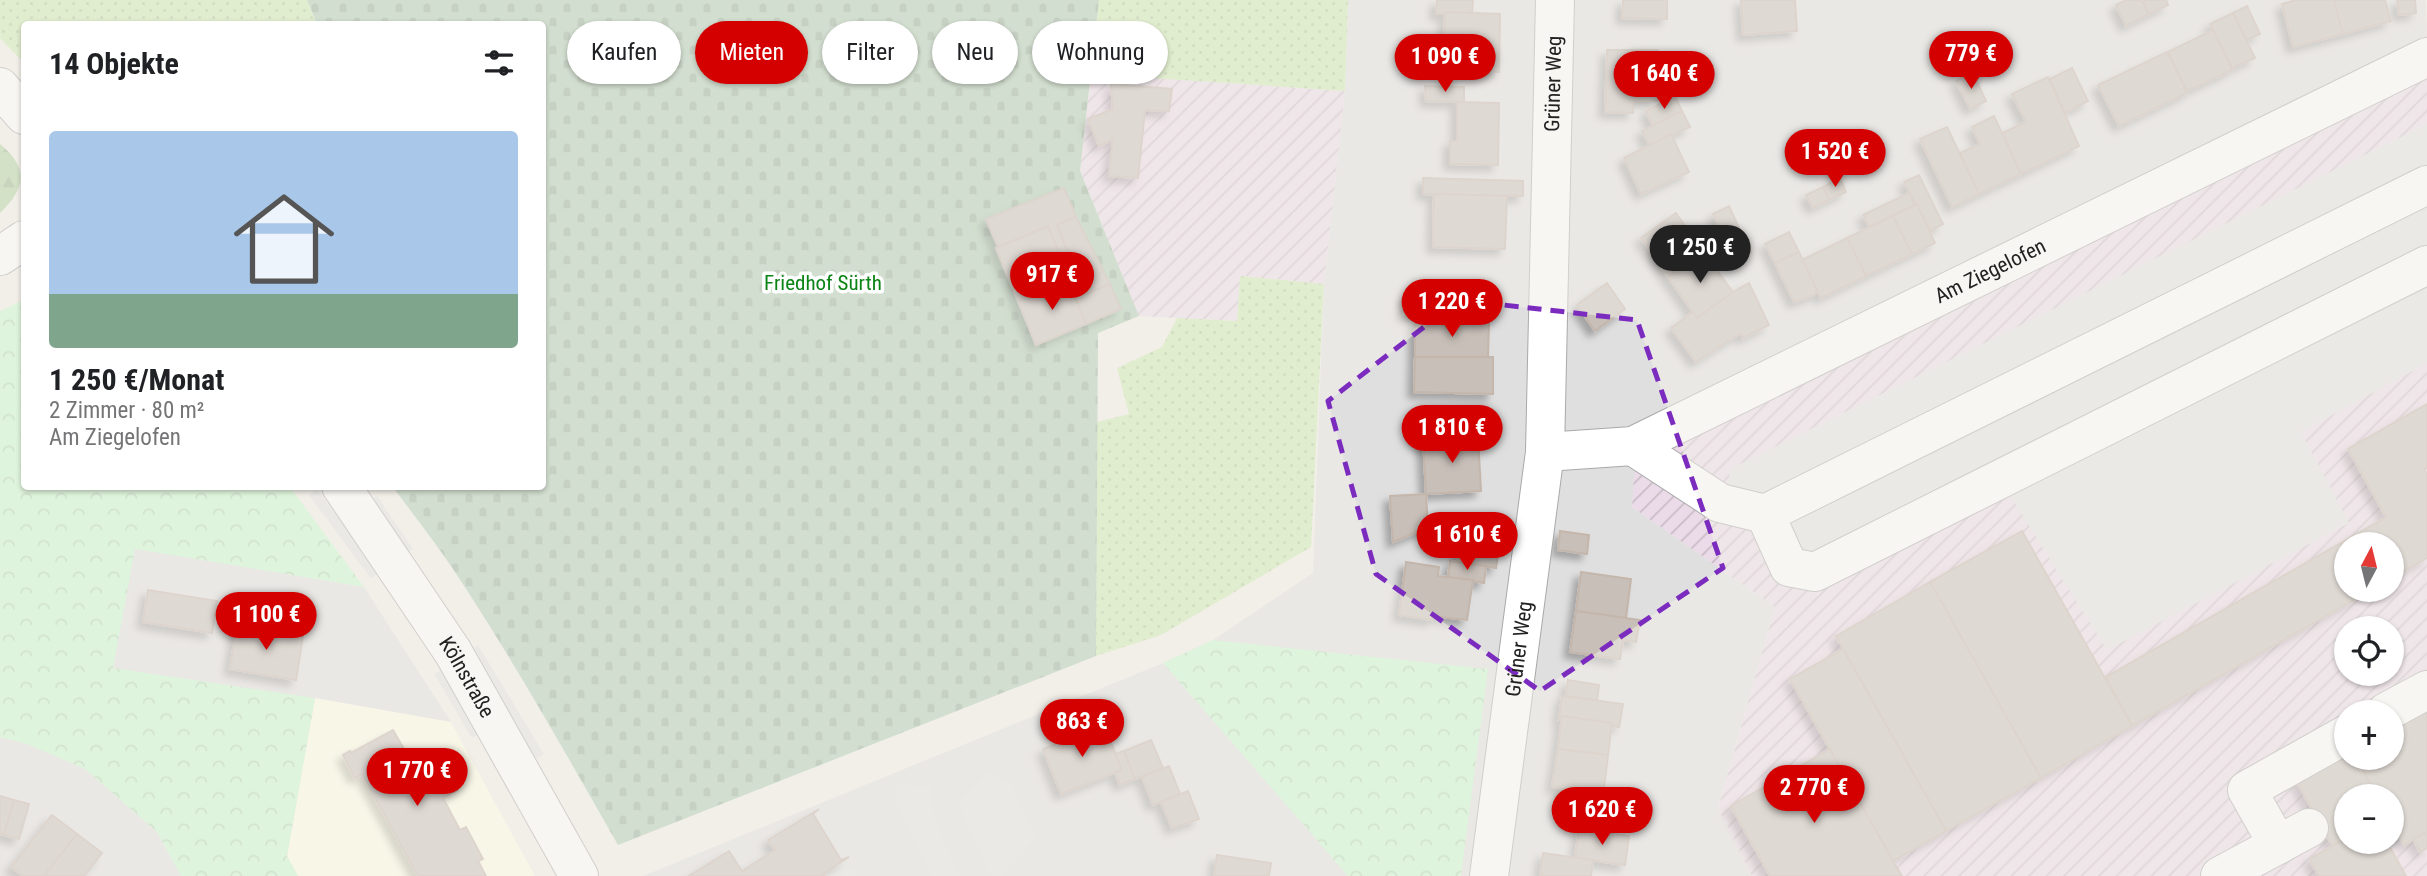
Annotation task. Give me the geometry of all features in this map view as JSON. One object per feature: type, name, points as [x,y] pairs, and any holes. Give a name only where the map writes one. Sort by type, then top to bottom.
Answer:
[{"type":"street","name":"Grüner Weg","points":[[1489,876],[1545,452],[1555,0]]},
{"type":"street","name":"Am Ziegelofen","points":[[1545,452],[1633,446],[2427,57]]},
{"type":"street","points":[[0,87],[21,112]]},
{"type":"street","points":[[0,100],[21,114]]},
{"type":"street","points":[[1633,446],[1720,503],[1765,514],[2427,185]]},
{"type":"street","points":[[0,256],[21,242]]},
{"type":"street","points":[[1765,514],[1789,567],[1815,572],[2427,265]]},
{"type":"street","name":"Kölnstraße","points":[[344,490],[453,652],[579,876]]},
{"type":"street","points":[[2404,702],[2427,690]]},
{"type":"street","points":[[2220,876],[2293,836],[2247,790],[2334,741]]},
{"type":"highlighted area","points":[[1459,300],[1637,320],[1723,568],[1540,691],[1376,574],[1328,401]]},
{"type":"shaded area","points":[[1348,0],[2426,0],[2427,38],[1642,424],[1632,507],[1775,607],[1718,807],[1752,876],[643,876],[1163,663],[1213,640],[1313,573],[1324,284],[1345,91]]},
{"type":"shaded area","points":[[2427,71],[2427,876],[1752,876],[1718,808],[1775,607],[1632,507],[1635,464]]},
{"type":"shaded area","points":[[1168,79],[1345,91],[1324,284],[1241,276],[1237,321],[1139,316],[1080,171],[1090,84],[1168,84]]},
{"type":"shaded area","points":[[2427,124],[2427,363],[2301,432],[2349,523],[2107,650],[2008,492],[1817,583],[1754,530],[1714,522],[1732,468]]},
{"type":"shaded area","points":[[318,490],[379,572],[371,579],[309,495]]},
{"type":"shaded area","points":[[377,496],[413,549],[405,554],[369,501]]},
{"type":"shaded area","points":[[0,531],[135,548],[364,587],[451,722],[535,876],[0,876]]},
{"type":"shaded area","points":[[478,645],[544,754],[535,760],[469,650]]},
{"type":"shaded area","points":[[443,669],[481,733],[472,738],[434,674]]},
{"type":"shaded area","points":[[315,698],[451,722],[535,876],[298,876],[287,856]]},
{"type":"shaded area","points":[[988,771],[1011,783],[1035,837],[1002,876],[993,876],[988,872],[958,802]]},
{"type":"shaded area","points":[[894,784],[932,787],[933,812],[960,876],[931,876],[895,801]]},
{"type":"shaded area","points":[[848,860],[858,876],[825,874]]},
{"type":"green space","points":[[0,0],[307,0],[316,21],[21,21],[21,60],[0,38]]},
{"type":"green space","name":"Friedhof Sürth","points":[[307,0],[1099,0],[1097,21],[1032,21],[1032,84],[1090,84],[1080,171],[1139,316],[1098,333],[1096,656],[618,845],[475,603],[395,490],[546,490],[546,21],[316,21]]},
{"type":"green space","points":[[1099,0],[1348,0],[1345,91],[1168,79],[1168,21],[1097,21]]},
{"type":"green space","points":[[0,144],[16,161],[21,178],[15,195],[0,213]]},
{"type":"green space","points":[[1240,276],[1324,284],[1311,547],[1161,635],[1096,656],[1097,422],[1129,414],[1117,368],[1162,347],[1177,318],[1237,321]]},
{"type":"green space","points":[[21,301],[21,490],[292,490],[364,587],[135,549],[113,668],[315,698],[287,856],[298,876],[181,876],[157,832],[85,769],[27,744],[0,737],[0,311]]},
{"type":"green space","points":[[1213,640],[1488,669],[1461,876],[1348,876],[1163,663]]},
{"type":"building","points":[[1437,0],[1473,0],[1472,13],[1436,14]]},
{"type":"building","points":[[1623,0],[1667,0],[1667,19],[1622,18]]},
{"type":"building","points":[[1741,0],[1795,0],[1797,31],[1743,35]]},
{"type":"building","points":[[2126,0],[2142,0],[2149,14],[2126,26],[2116,5]]},
{"type":"building","points":[[2166,0],[2168,5],[2149,14],[2143,2]]},
{"type":"building","points":[[2296,0],[2334,0],[2343,34],[2293,47],[2282,4]]},
{"type":"building","points":[[2334,0],[2385,0],[2391,21],[2343,34]]},
{"type":"building","points":[[2397,0],[2415,0],[2416,13],[2399,15]]},
{"type":"building","points":[[2247,6],[2260,34],[2247,40],[2233,13]]},
{"type":"building","points":[[1445,12],[1500,14],[1499,72],[1444,70]]},
{"type":"building","points":[[2233,13],[2255,58],[2232,68],[2210,24]]},
{"type":"building","points":[[2213,30],[2232,70],[2187,91],[2168,52]]},
{"type":"building","points":[[1607,50],[1658,50],[1657,101],[1633,101],[1633,113],[1605,112]]},
{"type":"building","points":[[2167,52],[2187,93],[2119,126],[2098,85]]},
{"type":"building","points":[[2072,68],[2088,101],[2065,113],[2050,79]]},
{"type":"building","points":[[1973,73],[1986,101],[1970,109],[1956,81]]},
{"type":"building","points":[[2048,77],[2079,146],[2021,174],[2002,133],[2026,122],[2012,94]]},
{"type":"building","points":[[1111,84],[1172,89],[1169,111],[1145,110],[1138,178],[1109,176],[1113,139],[1099,146],[1088,119],[1113,109]]},
{"type":"building","points":[[1425,86],[1464,87],[1464,102],[1426,101]]},
{"type":"building","points":[[1675,96],[1682,111],[1653,126],[1646,111]]},
{"type":"building","points":[[1457,102],[1499,103],[1498,165],[1450,164],[1450,141],[1457,141]]},
{"type":"building","points":[[1682,111],[1690,127],[1649,145],[1642,131]]},
{"type":"building","points":[[1994,116],[2021,174],[1979,194],[1960,153],[1980,144],[1972,127]]},
{"type":"building","points":[[1947,127],[1979,194],[1952,207],[1920,139]]},
{"type":"building","points":[[1671,134],[1689,172],[1641,194],[1624,158]]},
{"type":"building","points":[[1919,175],[1943,224],[1930,231],[1904,182]]},
{"type":"building","points":[[1423,178],[1523,181],[1523,196],[1423,194]]},
{"type":"building","points":[[1840,178],[1846,192],[1829,200],[1823,187]]},
{"type":"building","points":[[1823,187],[1829,200],[1813,208],[1806,195]]},
{"type":"building","points":[[1064,188],[1076,217],[1057,225],[1085,294],[1110,284],[1121,309],[1086,324],[1048,226],[998,247],[986,219]]},
{"type":"building","points":[[1909,193],[1915,205],[1869,227],[1863,215]]},
{"type":"building","points":[[1434,194],[1507,196],[1505,249],[1433,247]]},
{"type":"building","points":[[1917,204],[1935,243],[1912,254],[1893,216]]},
{"type":"building","points":[[1729,206],[1739,228],[1724,238],[1713,214]]},
{"type":"building","points":[[1676,213],[1704,253],[1668,277],[1641,238]]},
{"type":"building","points":[[1893,216],[1912,254],[1866,276],[1847,238]]},
{"type":"building","points":[[1076,217],[1110,284],[1085,294],[1057,225]]},
{"type":"building","points":[[1048,226],[1070,279],[1018,301],[996,248]]},
{"type":"building","points":[[1739,228],[1751,252],[1735,260],[1724,238]]},
{"type":"building","points":[[1789,232],[1799,252],[1775,263],[1765,244]]},
{"type":"building","points":[[1847,238],[1866,276],[1821,298],[1802,260]]},
{"type":"building","points":[[1799,252],[1817,291],[1814,295],[1794,302],[1775,263]]},
{"type":"building","points":[[1704,253],[1733,292],[1697,318],[1668,277]]},
{"type":"building","points":[[1068,280],[1086,324],[1036,345],[1018,301]]},
{"type":"building","points":[[1607,283],[1625,309],[1595,331],[1577,305]]},
{"type":"building","points":[[1749,283],[1769,325],[1743,338],[1741,333],[1696,362],[1671,328],[1693,312],[1697,318]]},
{"type":"building","points":[[1405,295],[1429,298],[1413,315],[1404,315]]},
{"type":"building","points":[[1415,321],[1489,322],[1488,357],[1415,357]]},
{"type":"building","points":[[1415,357],[1493,357],[1493,394],[1414,392]]},
{"type":"building","points":[[2427,404],[2427,468],[2424,469],[2427,474],[2427,558],[2404,571],[2404,532],[2360,532],[2386,517],[2348,449]]},
{"type":"building","points":[[1458,415],[1459,437],[1434,438],[1433,416]]},
{"type":"building","points":[[1478,436],[1481,491],[1426,494],[1423,439]]},
{"type":"building","points":[[1426,494],[1428,528],[1393,542],[1390,496]]},
{"type":"building","points":[[1474,521],[1502,525],[1496,568],[1457,562],[1458,550],[1470,552]]},
{"type":"building","points":[[1560,531],[1589,535],[1587,554],[1558,550]]},
{"type":"building","points":[[2022,531],[2132,726],[2041,778],[1930,582]]},
{"type":"building","points":[[2334,547],[2334,602],[2351,602],[2132,726],[2106,677]]},
{"type":"building","points":[[1450,561],[1486,566],[1484,583],[1448,577]]},
{"type":"building","points":[[1406,562],[1439,567],[1438,576],[1473,580],[1467,620],[1432,616],[1432,620],[1399,615]]},
{"type":"building","points":[[1581,572],[1631,579],[1626,618],[1576,611]]},
{"type":"building","points":[[1930,582],[2041,778],[1946,831],[1836,636]]},
{"type":"building","points":[[148,590],[217,601],[212,633],[143,622]]},
{"type":"building","points":[[1576,611],[1640,620],[1636,642],[1623,640],[1620,659],[1570,652]]},
{"type":"building","points":[[237,625],[303,636],[296,680],[230,669]]},
{"type":"building","points":[[1843,649],[1946,831],[1893,861],[1790,679]]},
{"type":"building","points":[[1568,680],[1599,685],[1597,700],[1566,696]]},
{"type":"building","points":[[1562,696],[1623,704],[1619,727],[1612,726],[1612,723],[1562,716],[1559,719]]},
{"type":"building","points":[[2427,707],[2427,832],[2404,845],[2404,784],[2370,784],[2363,770],[2404,770],[2404,720]]},
{"type":"building","points":[[1562,716],[1612,723],[1608,755],[1558,749]]},
{"type":"building","points":[[1104,725],[1122,770],[1061,794],[1043,749]]},
{"type":"building","points":[[393,730],[408,756],[416,752],[426,768],[442,760],[458,790],[443,798],[460,830],[466,827],[483,859],[478,861],[486,876],[418,876],[362,774],[355,778],[343,755]]},
{"type":"building","points":[[1151,740],[1163,768],[1135,779],[1124,751]]},
{"type":"building","points":[[1558,749],[1608,755],[1603,795],[1552,787]]},
{"type":"building","points":[[1830,749],[1902,876],[1770,876],[1731,806]]},
{"type":"building","points":[[1124,751],[1135,779],[1120,785],[1115,773],[1122,770],[1115,754]]},
{"type":"building","points":[[2334,759],[2334,770],[2363,770],[2370,784],[2334,784],[2334,845],[2332,846],[2296,780]]},
{"type":"building","points":[[1169,766],[1180,794],[1153,805],[1142,777]]},
{"type":"building","points":[[1188,791],[1199,819],[1172,828],[1161,802]]},
{"type":"building","points":[[0,796],[14,800],[4,835],[0,834]]},
{"type":"building","points":[[14,800],[29,804],[19,839],[4,835]]},
{"type":"building","points":[[819,809],[813,814],[841,860],[849,857],[823,874],[825,876],[689,876],[729,851],[742,871],[775,850],[768,840]]},
{"type":"building","points":[[52,815],[77,834],[44,876],[23,876],[11,867]]},
{"type":"building","points":[[1579,829],[1629,836],[1625,865],[1575,858]]},
{"type":"building","points":[[2427,832],[2427,848],[2420,852],[2413,839]]},
{"type":"building","points":[[77,834],[102,853],[84,876],[44,876]]},
{"type":"building","points":[[2334,845],[2334,854],[2394,854],[2406,876],[2319,876],[2309,859]]},
{"type":"building","points":[[1543,853],[1593,860],[1591,876],[1540,876]]},
{"type":"building","points":[[1217,855],[1271,863],[1269,876],[1214,876]]}]
